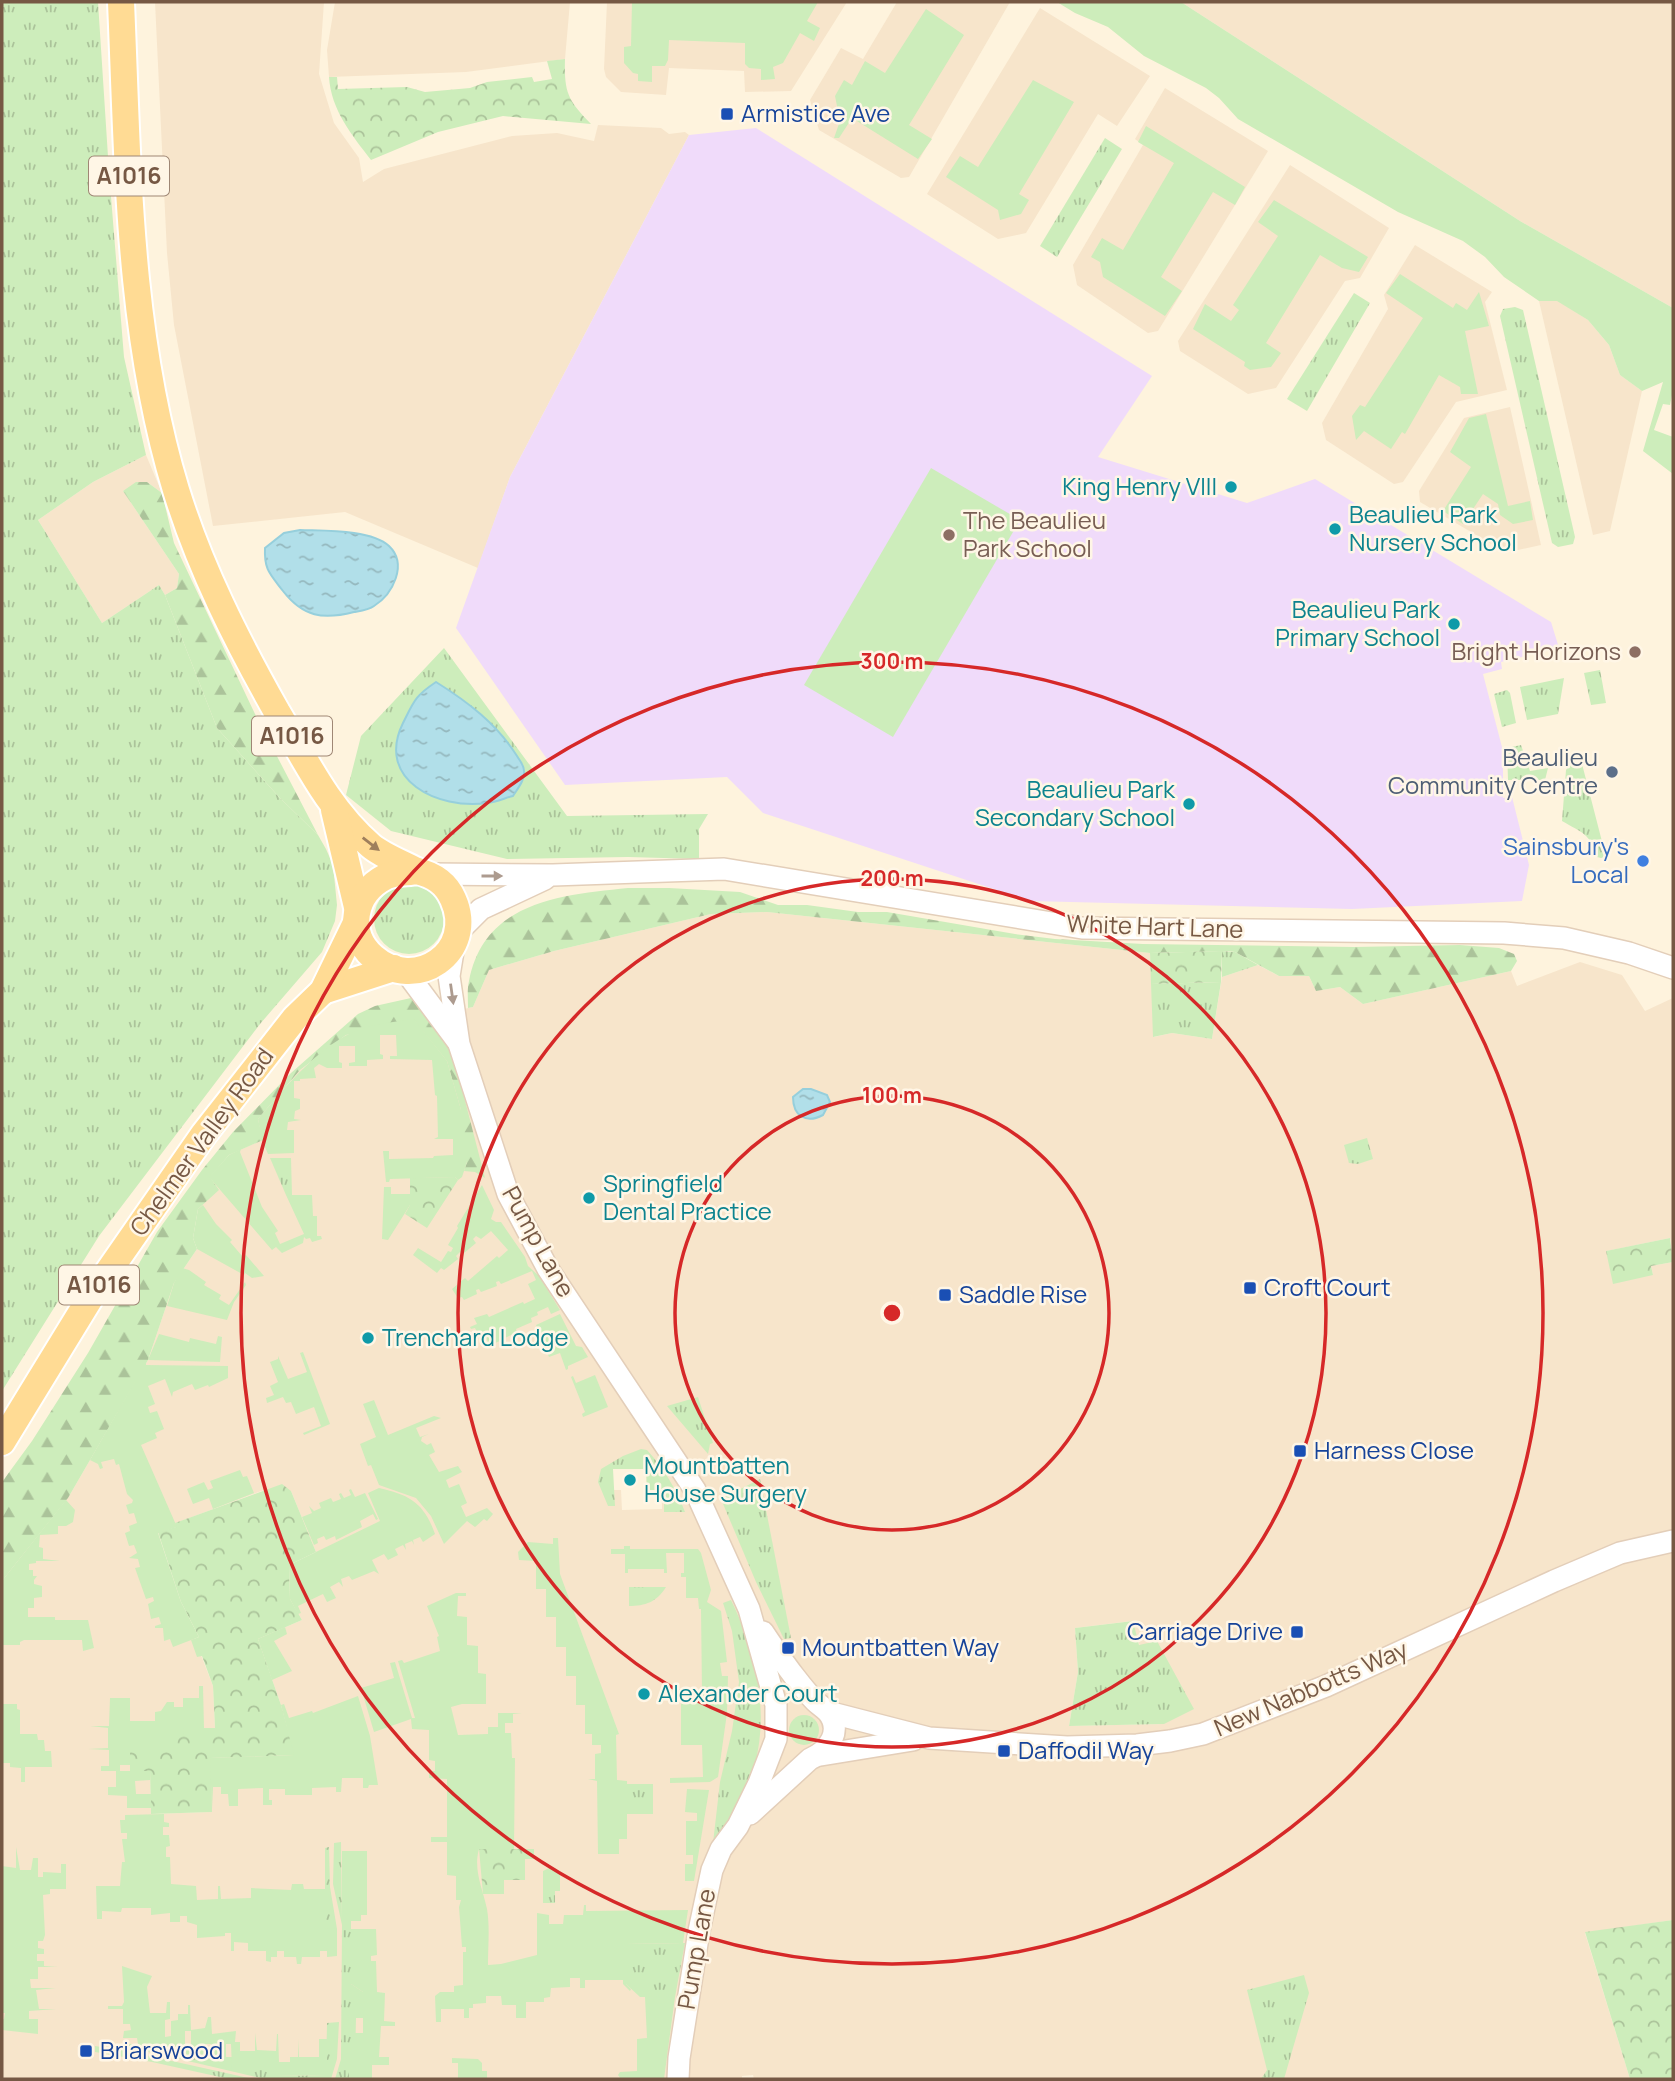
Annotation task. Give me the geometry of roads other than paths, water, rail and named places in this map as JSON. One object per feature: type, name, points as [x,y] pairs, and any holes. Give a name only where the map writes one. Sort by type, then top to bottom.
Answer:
[{"type":"main road","name":"A1016","points":[[121,2],[130,207],[146,349],[157,417],[177,493],[221,608],[250,664],[333,807],[372,847],[448,888],[456,906],[457,937],[446,956],[435,964],[400,970],[374,958],[363,945],[333,807]]},
{"type":"main road","name":"A1016","points":[[356,916],[364,895],[388,875],[424,873]]},
{"type":"main road","name":"Chelmer Valley Road","points":[[2,1442],[92,1294],[204,1134],[295,1018],[323,991],[356,916]]},
{"type":"main road","name":"Chelmer Valley Road","points":[[323,991],[400,970]]},
{"type":"street","name":"White Hart Lane","points":[[424,873],[553,875],[724,869],[1083,928],[1504,933],[1564,938],[1629,953],[1673,968]]},
{"type":"street","name":"White Hart Lane","points":[[457,937],[481,909],[553,875]]},
{"type":"street","name":"Pump Lane","points":[[457,937],[449,976],[459,1044],[508,1194],[548,1269],[695,1490],[749,1609],[776,1653],[833,1724],[833,1738],[816,1757],[738,1826]]},
{"type":"street","name":"Pump Lane","points":[[400,970],[459,1044]]},
{"type":"street","name":"New Nabbotts Way","points":[[816,1757],[865,1746],[929,1738],[1067,1747],[1137,1745],[1203,1734],[1366,1668],[1585,1567],[1620,1553],[1673,1541]]},
{"type":"street","name":"Pump Lane","points":[[749,1609],[776,1705],[776,1732]]},
{"type":"street","name":"Pump Lane","points":[[678,2079],[699,1931],[712,1870],[721,1849],[738,1826],[760,1783],[785,1708],[802,1700],[822,1707]]},
{"type":"street","name":"New Nabbotts Way","points":[[822,1707],[929,1738]]},
{"type":"street","points":[[776,1732],[785,1752],[796,1758],[816,1757]]},
{"type":"water","points":[[300,530],[359,534],[381,540],[395,553],[398,570],[387,594],[370,608],[333,616],[314,614],[298,606],[269,571],[265,548],[284,533]]},
{"type":"water","points":[[436,682],[481,715],[509,744],[523,767],[524,774],[513,796],[487,803],[449,801],[416,787],[404,775],[397,761],[397,743],[403,723],[416,700]]},
{"type":"water","points":[[803,1089],[827,1095],[830,1102],[823,1115],[811,1119],[798,1113],[793,1097]]},
{"type":"place","name":"Armistice Ave","points":[[727,114]]},
{"type":"place","name":"King Henry VIII","points":[[1231,487]]},
{"type":"place","name":"Beaulieu Park Nursery School","points":[[1335,529]]},
{"type":"place","name":"The Beaulieu Park School","points":[[949,535]]},
{"type":"place","name":"Beaulieu Park Primary School","points":[[1454,624]]},
{"type":"place","name":"Bright Horizons","points":[[1635,652]]},
{"type":"place","name":"Beaulieu Community Centre","points":[[1612,772]]},
{"type":"place","name":"Beaulieu Park Secondary School","points":[[1189,804]]},
{"type":"place","name":"Sainsbury's Local","points":[[1643,861]]},
{"type":"place","name":"Springfield Dental Practice","points":[[589,1198]]},
{"type":"place","name":"Croft Court","points":[[1250,1288]]},
{"type":"place","name":"Saddle Rise","points":[[945,1295]]},
{"type":"place","name":"Trenchard Lodge","points":[[368,1338]]},
{"type":"place","name":"Harness Close","points":[[1300,1451]]},
{"type":"place","name":"Mountbatten House Surgery","points":[[630,1480]]},
{"type":"place","name":"Carriage Drive","points":[[1297,1632]]},
{"type":"place","name":"Mountbatten Way","points":[[788,1648]]},
{"type":"place","name":"Alexander Court","points":[[644,1694]]},
{"type":"place","name":"Daffodil Way","points":[[1004,1751]]},
{"type":"place","name":"Briarswood","points":[[86,2051]]}]
